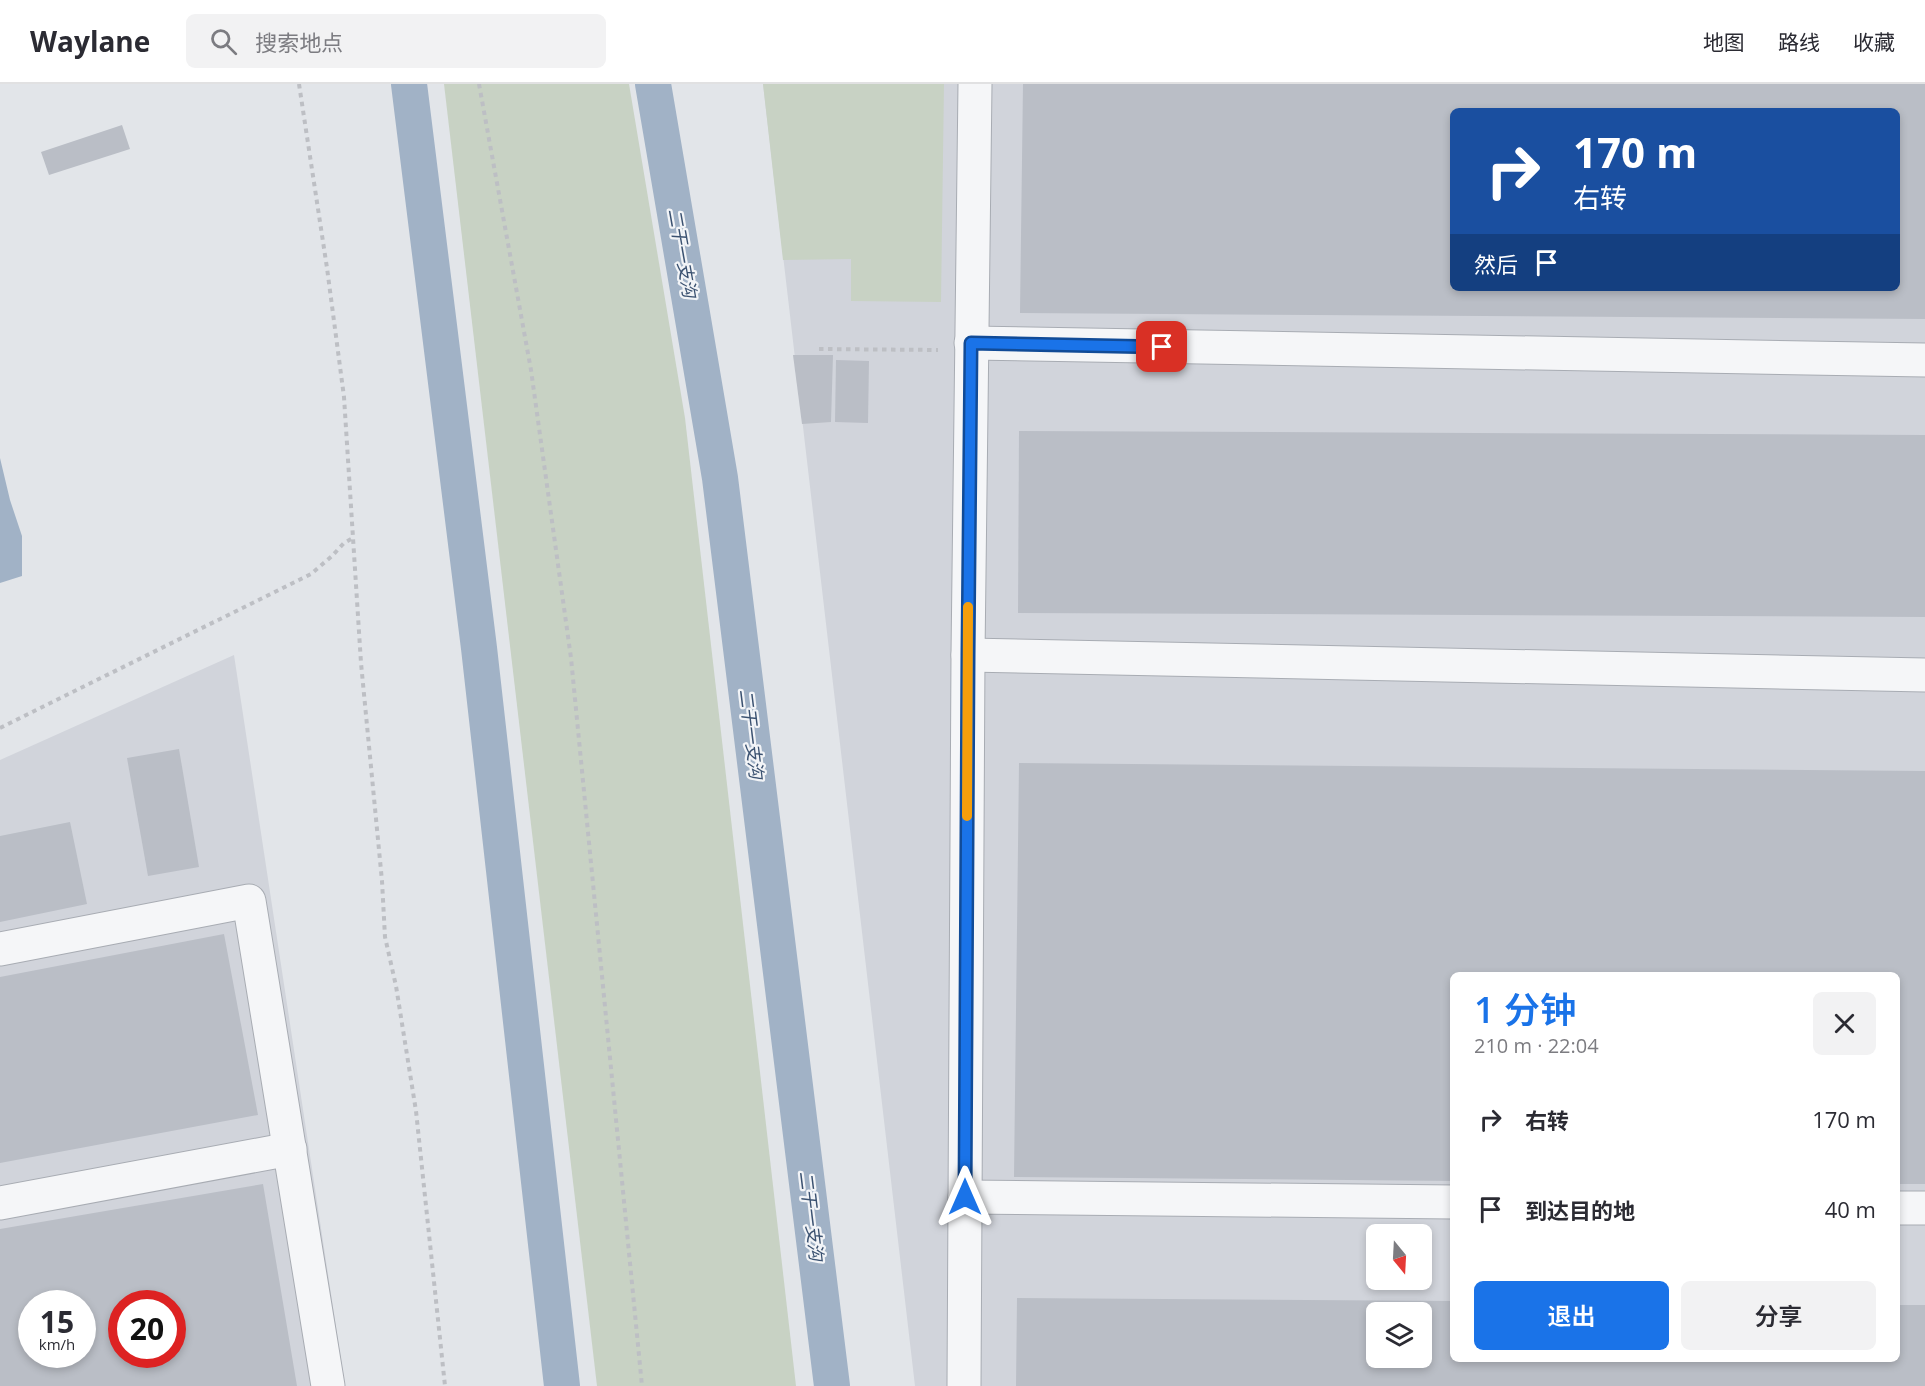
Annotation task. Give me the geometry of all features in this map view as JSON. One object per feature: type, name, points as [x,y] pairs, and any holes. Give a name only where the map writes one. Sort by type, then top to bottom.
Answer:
[{"type":"lane","points":[[964,1386],[968,655],[975,84]]},
{"type":"lane","points":[[972,347],[1925,360]]},
{"type":"lane","points":[[968,655],[1925,675]]},
{"type":"lane","points":[[0,950],[249,901],[328,1386]]},
{"type":"lane","points":[[0,1203],[290,1149]]},
{"type":"lane","points":[[965,1197],[1450,1202]]},
{"type":"lane","points":[[1900,1208],[1925,1208]]},
{"type":"path","points":[[299,84],[344,397],[361,663],[382,881],[385,937],[396,986],[416,1111],[445,1386]]},
{"type":"path","points":[[479,84],[531,370],[571,658],[642,1386]]},
{"type":"path","points":[[819,349],[972,347]]},
{"type":"path","points":[[0,728],[311,574],[344,543],[353,538]]},
{"type":"shaded area","points":[[763,84],[1925,84],[1925,1386],[915,1386]]},
{"type":"shaded area","points":[[234,655],[345,1386],[0,1386],[0,760]]},
{"type":"green space","points":[[444,84],[629,84],[685,418],[796,1386],[597,1386]]},
{"type":"green space","points":[[763,84],[944,84],[941,302],[851,301],[851,259],[783,260]]},
{"type":"water","points":[[0,458],[22,536],[22,576],[0,583]]},
{"type":"building","points":[[1023,84],[1925,84],[1925,319],[1020,313]]},
{"type":"building","points":[[122,125],[130,149],[49,175],[41,152]]},
{"type":"building","points":[[793,355],[833,355],[831,422],[802,424]]},
{"type":"building","points":[[836,360],[869,361],[868,423],[835,422]]},
{"type":"building","points":[[1019,431],[1925,435],[1925,617],[1018,613]]},
{"type":"building","points":[[179,749],[199,867],[148,876],[127,758]]},
{"type":"building","points":[[1019,763],[1925,771],[1925,1184],[1900,1184],[1900,972],[1450,972],[1450,1181],[1014,1177]]},
{"type":"building","points":[[70,822],[87,904],[0,922],[0,836]]},
{"type":"building","points":[[224,934],[258,1115],[0,1163],[0,977]]},
{"type":"building","points":[[263,1184],[297,1386],[0,1386],[0,1229]]},
{"type":"building","points":[[1017,1298],[1450,1301],[1450,1362],[1900,1362],[1900,1305],[1925,1305],[1925,1386],[1016,1386]]},
{"type":"waterway","points":[[409,84],[479,648],[562,1386]]},
{"type":"waterway","name":"二干一支沟","points":[[653,84],[720,478],[832,1386]]},
{"type":"slow traffic","points":[[967,816],[968,607]]},
{"type":"route","points":[[965,1197],[971,343],[1162,347]]}]
